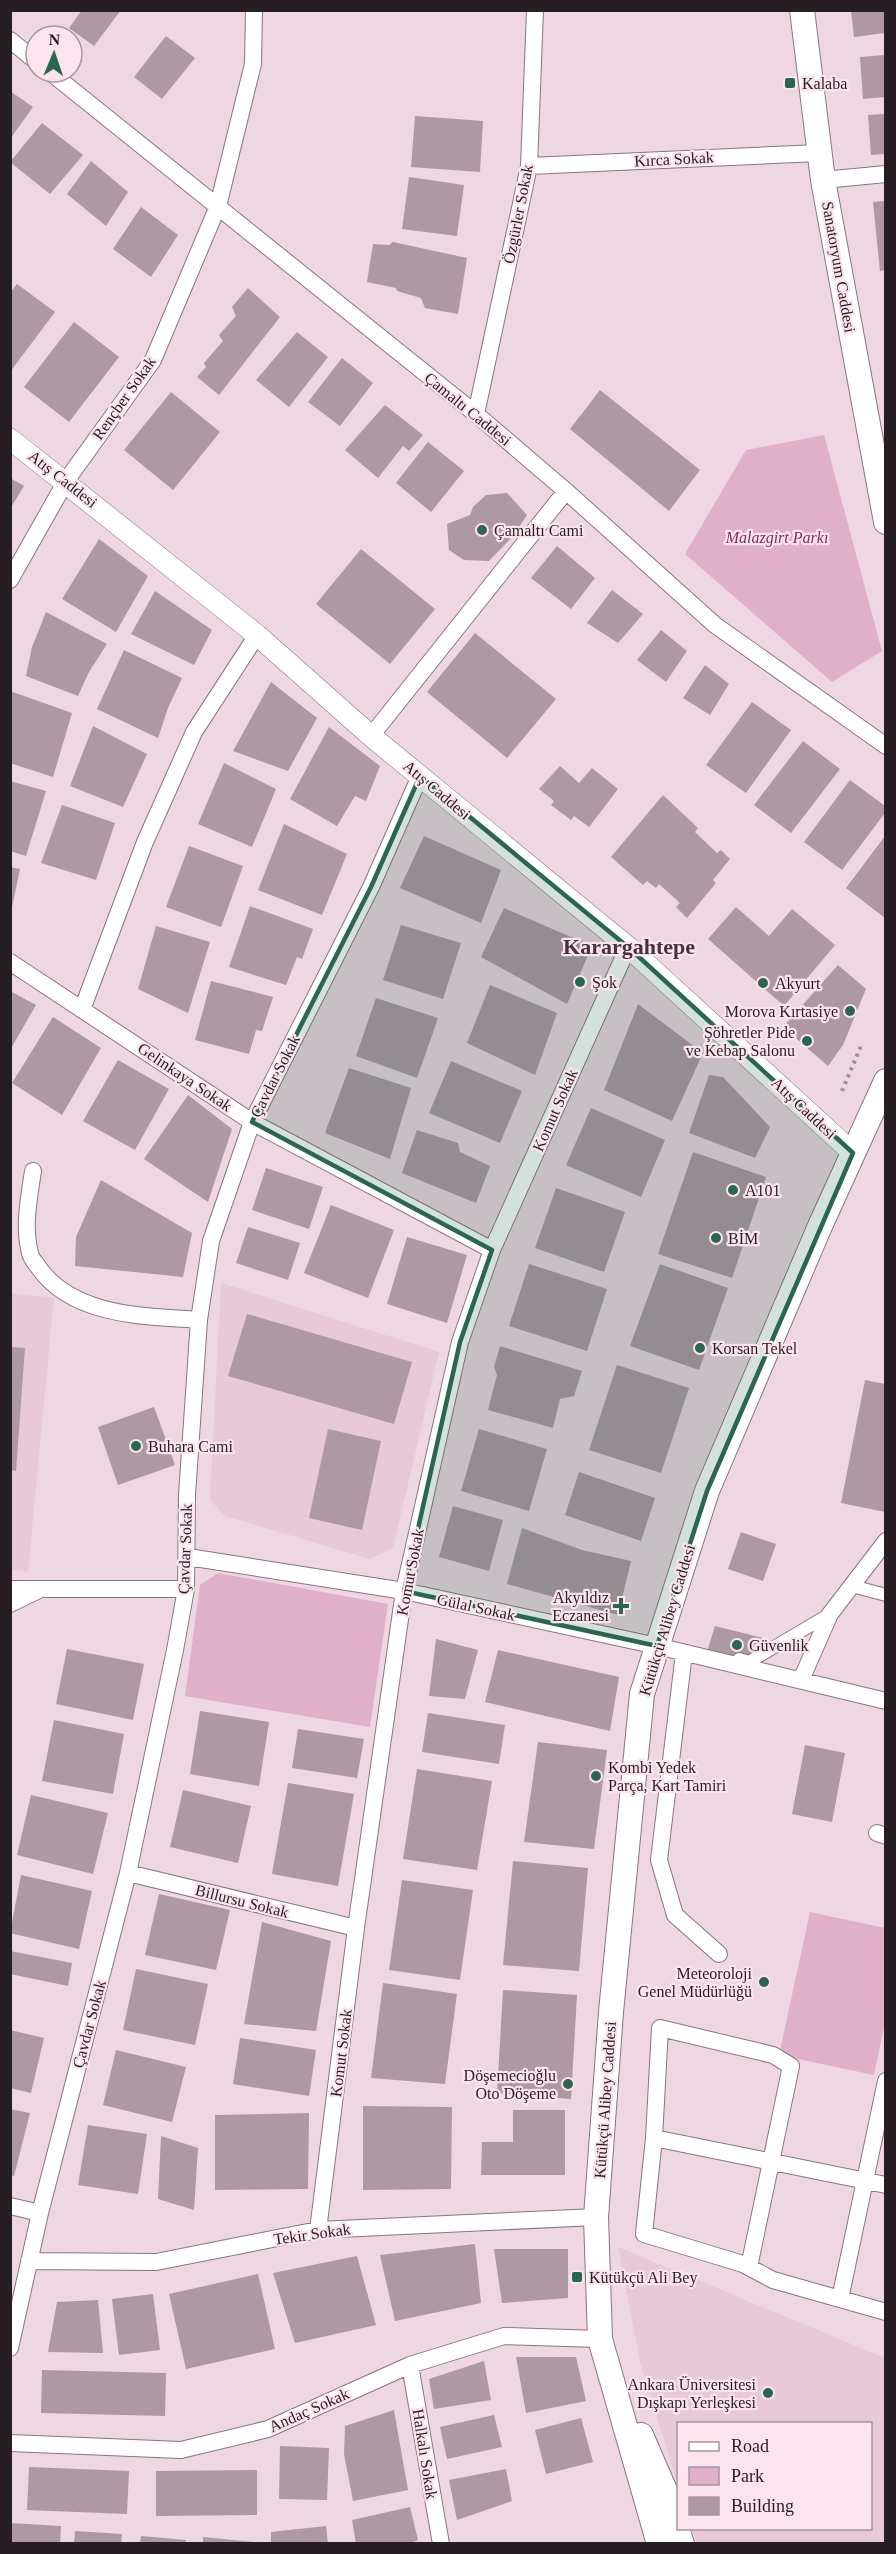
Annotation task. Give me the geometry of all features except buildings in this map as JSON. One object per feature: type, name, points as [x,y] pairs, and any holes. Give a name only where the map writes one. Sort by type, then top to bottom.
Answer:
[{"type":"main road","name":"Sanatoryum Caddesi","points":[[802,10],[811,64],[823,180],[885,522]]},
{"type":"main road","name":"Kütükçü Alibey Caddesi","points":[[659,2544],[600,2339],[596,2217],[611,2012],[642,1694],[707,1491],[885,1081]]},
{"type":"main road","name":"Kütükçü Alibey Caddesi","points":[[600,2339],[667,2495],[677,2528]]},
{"type":"street","name":"Rençber Sokak","points":[[10,580],[66,481],[153,360],[218,206],[253,64],[254,10]]},
{"type":"street","name":"Özgürler Sokak","points":[[476,414],[529,166],[535,10]]},
{"type":"street","points":[[10,40],[24,51]]},
{"type":"street","name":"Çamaltı Caddesi","points":[[65,84],[476,414],[716,625],[885,746]]},
{"type":"street","name":"Kırca Sokak","points":[[529,166],[819,153]]},
{"type":"street","points":[[823,180],[885,174]]},
{"type":"street","name":"Atış Caddesi","points":[[10,439],[66,481],[257,635],[371,736],[628,947],[853,1153]]},
{"type":"street","points":[[371,736],[566,491]]},
{"type":"street","points":[[83,1008],[145,842],[194,732],[257,635]]},
{"type":"street","name":"Çavdar Sokak","points":[[10,2348],[40,2213],[128,1873],[186,1589],[187,1496],[199,1320],[211,1241],[252,1122],[371,887],[420,776]]},
{"type":"street","name":"Komut Sokak","points":[[318,2230],[356,1928],[405,1591],[460,1342],[492,1250],[628,947]]},
{"type":"street","name":"Gelinkaya Sokak","points":[[10,962],[83,1008],[252,1122],[492,1250]]},
{"type":"street","points":[[33,1171],[26,1228],[30,1256],[44,1275],[62,1292],[84,1303],[132,1315],[199,1320]]},
{"type":"street","points":[[801,1680],[830,1614],[885,1541]]},
{"type":"street","name":"Gülal Sokak","points":[[188,1557],[405,1591],[657,1646],[885,1701]]},
{"type":"street","points":[[852,1586],[885,1596]]},
{"type":"street","points":[[10,1589],[186,1589]]},
{"type":"street","points":[[10,1604],[42,1589]]},
{"type":"street","points":[[714,1653],[749,1662],[830,1614]]},
{"type":"street","points":[[684,1653],[659,1860],[675,1915],[719,1954]]},
{"type":"street","name":"Billursu Sokak","points":[[128,1873],[356,1928]]},
{"type":"street","points":[[748,2267],[791,2066],[773,2055],[660,2028],[654,2138],[644,2234],[748,2267],[773,2280],[885,2312]]},
{"type":"street","points":[[840,2299],[885,2081]]},
{"type":"street","points":[[654,2138],[885,2185]]},
{"type":"street","points":[[10,2206],[40,2213]]},
{"type":"street","name":"Tekir Sokak","points":[[29,2262],[156,2262],[318,2230],[596,2217]]},
{"type":"street","name":"Andaç Sokak","points":[[10,2443],[181,2450],[268,2429],[410,2365],[504,2336],[600,2339]]},
{"type":"street","name":"Halkalı Sokak","points":[[410,2365],[441,2544]]},
{"type":"path","points":[[842,1090],[861,1046]]},
{"type":"highlighted area","points":[[420,776],[628,947],[853,1153],[707,1491],[657,1646],[404,1591],[460,1342],[492,1250],[252,1122],[371,887]]},
{"type":"shaded area","points":[[221,1283],[439,1352],[393,1548],[370,1559],[225,1516],[210,1500]]},
{"type":"shaded area","points":[[10,1293],[54,1298],[28,1572],[11,1569]]},
{"type":"shaded area","name":"Ankara Üniversitesi Dışkapı Yerleşkesi","points":[[618,2247],[885,2358],[885,2543],[696,2543],[692,2530],[872,2530],[872,2422],[677,2422],[677,2483],[640,2362]]},
{"type":"green space","name":"Malazgirt Parkı","points":[[824,435],[882,651],[832,682],[685,554],[746,450]]},
{"type":"green space","points":[[218,1573],[388,1604],[370,1727],[185,1696],[200,1585]]},
{"type":"green space","points":[[810,1912],[885,1928],[885,2022],[874,2075],[779,2055]]},
{"type":"place","name":"Kalaba","points":[[790,83]]},
{"type":"place","name":"Çamaltı Cami","points":[[482,530]]},
{"type":"place","name":"Şok","points":[[580,982]]},
{"type":"place","name":"Akyurt","points":[[763,983]]},
{"type":"place","name":"Morova Kırtasiye","points":[[850,1011]]},
{"type":"place","name":"Şöhretler Pide ve Kebap Salonu","points":[[807,1041]]},
{"type":"place","name":"A101","points":[[733,1190]]},
{"type":"place","name":"BİM","points":[[716,1238]]},
{"type":"place","name":"Korsan Tekel","points":[[700,1348]]},
{"type":"place","name":"Buhara Cami","points":[[136,1446]]},
{"type":"place","name":"Akyıldız Eczanesi","points":[[621,1606]]},
{"type":"place","name":"Güvenlik","points":[[737,1645]]},
{"type":"place","name":"Kombi Yedek Parça, Kart Tamiri","points":[[596,1776]]},
{"type":"place","name":"Meteoroloji Genel Müdürlüğü","points":[[764,1982]]},
{"type":"place","name":"Döşemecioğlu Oto Döşeme","points":[[568,2084]]},
{"type":"place","name":"Kütükçü Ali Bey","points":[[577,2277]]},
{"type":"place","name":"Ankara Üniversitesi Dışkapı Yerleşkesi","points":[[768,2393]]},
{"type":"district","name":"Karargahtepe","points":[[629,946]]}]
